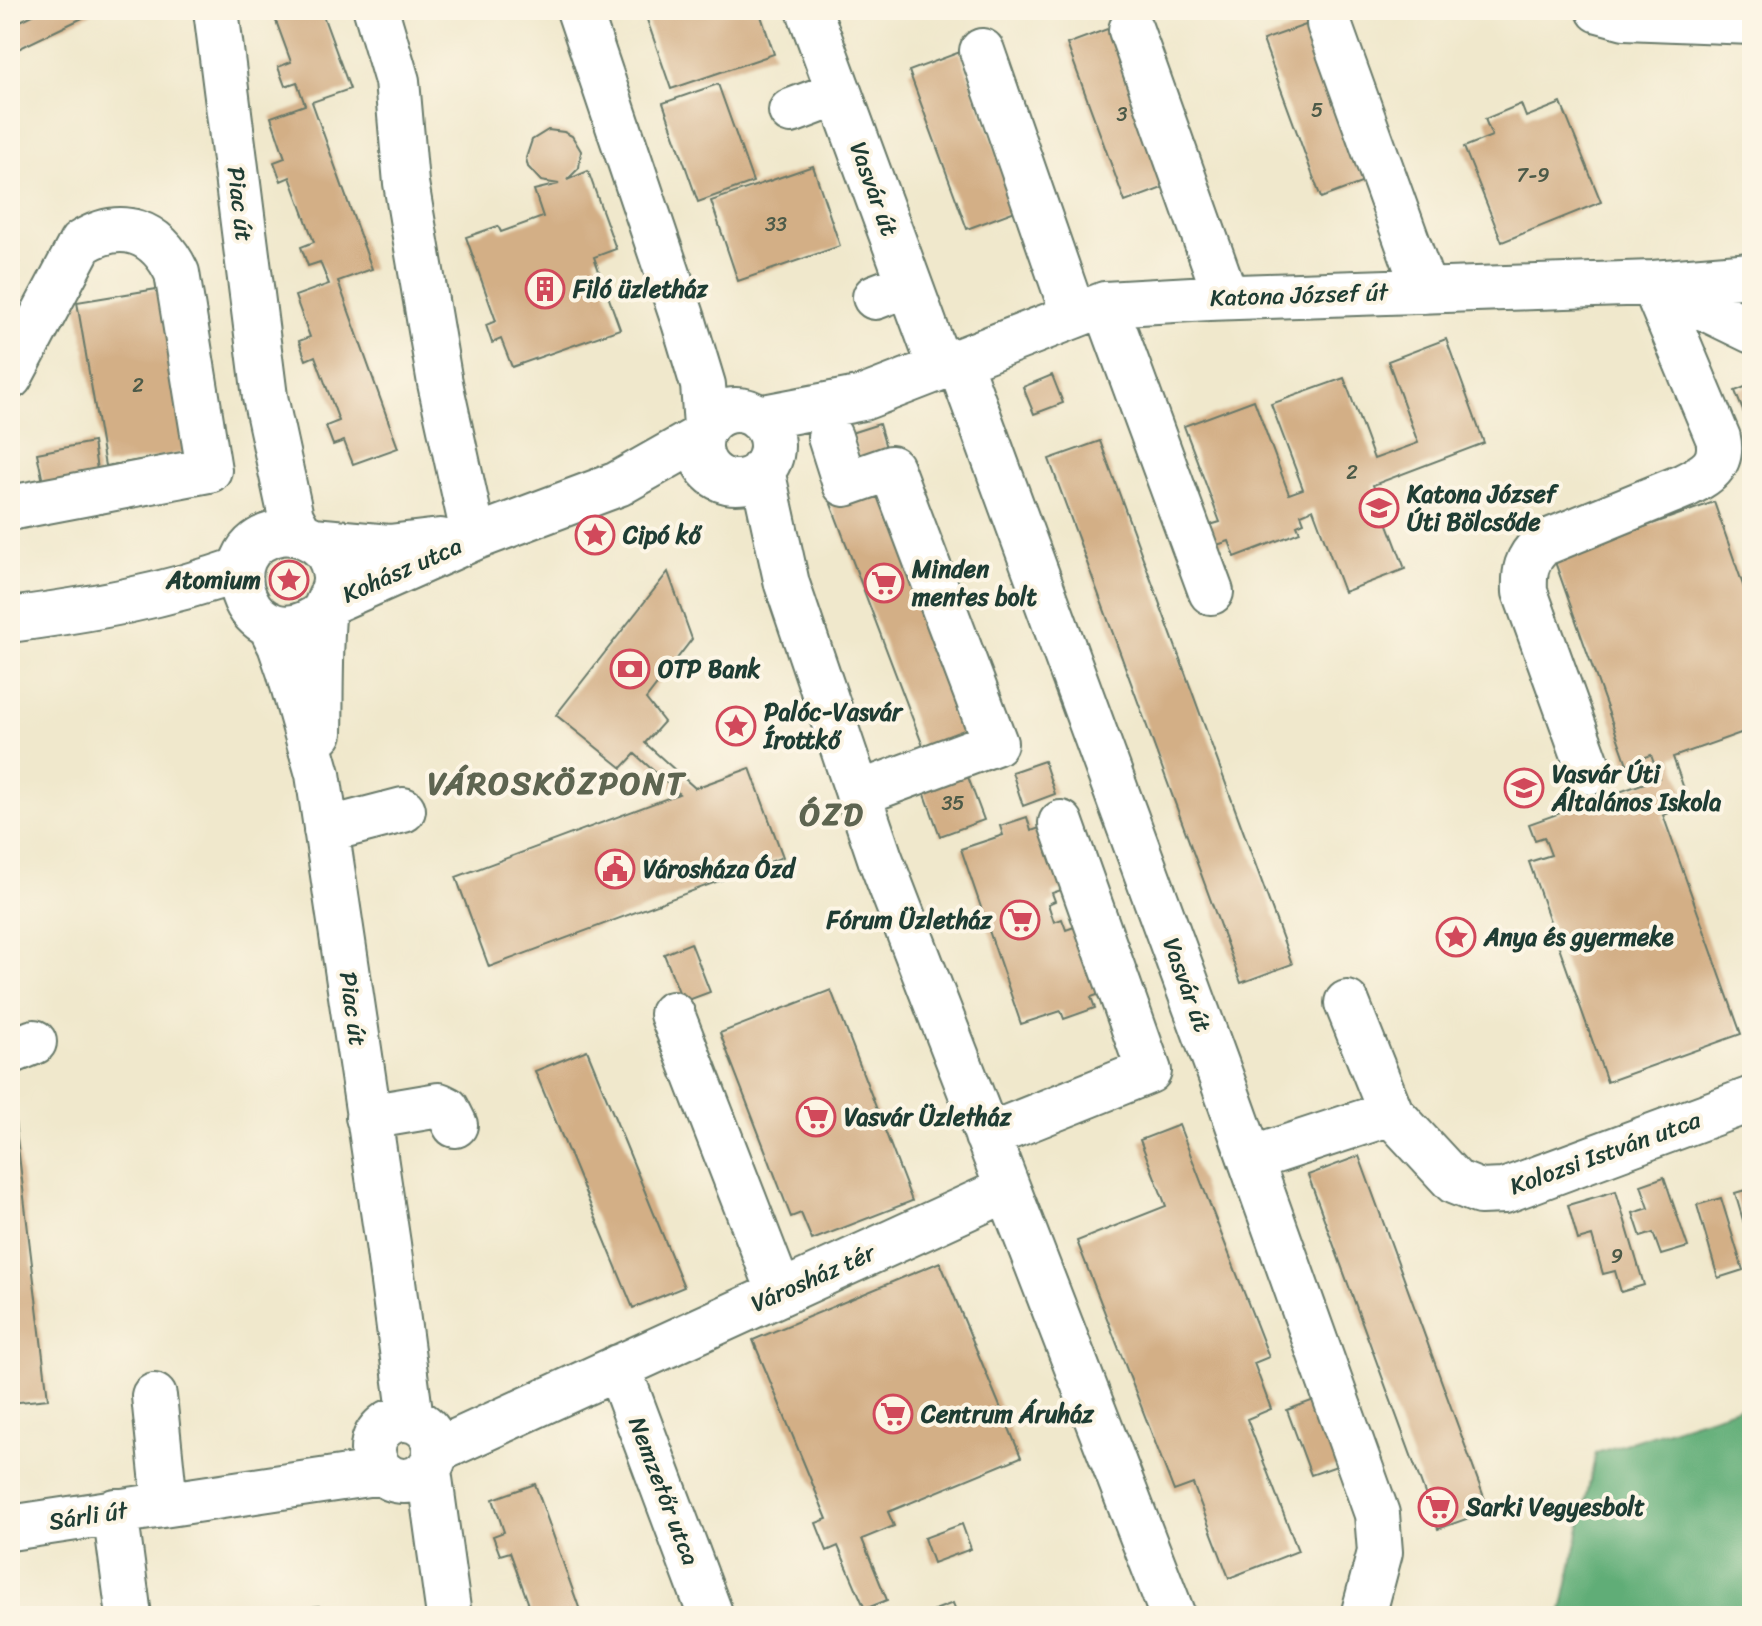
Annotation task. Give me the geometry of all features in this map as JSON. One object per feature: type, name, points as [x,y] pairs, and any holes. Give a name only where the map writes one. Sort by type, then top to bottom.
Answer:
[{"type":"street","name":"Piac út","points":[[216,10],[265,397]]},
{"type":"street","points":[[376,10],[397,81],[406,183],[442,398],[474,538]]},
{"type":"street","points":[[579,10],[703,385],[703,460],[745,472]]},
{"type":"street","name":"Vasvár út","points":[[809,10],[839,93],[892,290],[949,364],[1251,1159],[1377,1514],[1380,1552],[1363,1616]]},
{"type":"street","points":[[1599,10],[1625,17],[1752,22]]},
{"type":"street","points":[[1329,24],[1425,291]]},
{"type":"street","points":[[1131,30],[1226,297]]},
{"type":"street","points":[[982,51],[1089,310],[1211,592]]},
{"type":"street","points":[[791,111],[839,93]]},
{"type":"street","points":[[10,377],[81,243],[96,234],[129,230],[159,244],[170,257],[177,273],[209,470],[10,508]]},
{"type":"street","name":"Katona József út","points":[[863,398],[1089,310],[1226,297],[1653,283],[1752,275]]},
{"type":"street","points":[[1653,283],[1752,331]]},
{"type":"street","points":[[1590,772],[1525,592],[1524,571],[1530,556],[1542,544],[1684,486],[1700,478],[1718,460],[1721,451],[1718,438],[1653,283]]},
{"type":"street","points":[[684,322],[720,379],[766,427],[771,438],[745,472],[760,541],[787,584],[880,858],[1173,1616]]},
{"type":"street","points":[[265,397],[291,517],[331,561],[335,575],[327,607],[318,774]]},
{"type":"street","points":[[265,397],[261,520],[246,558],[242,595],[280,645],[318,774]]},
{"type":"street","points":[[704,431],[725,412],[753,415],[863,398]]},
{"type":"street","points":[[628,484],[745,472],[863,398]]},
{"type":"street","name":"Kohász utca","points":[[327,607],[474,538],[628,484],[704,431]]},
{"type":"street","points":[[830,437],[845,484],[891,468],[995,743],[858,794]]},
{"type":"street","points":[[10,620],[114,606],[204,582],[246,558],[275,534],[307,537]]},
{"type":"street","name":"Kohász utca","points":[[307,537],[389,547],[474,538]]},
{"type":"street","points":[[114,606],[263,621],[284,628],[298,627],[312,621],[327,607]]},
{"type":"street","name":"Piac út","points":[[318,774],[388,1244],[406,1449],[449,1614]]},
{"type":"street","points":[[326,830],[403,810]]},
{"type":"street","points":[[987,1136],[1149,1071],[1061,823]]},
{"type":"street","points":[[1251,1159],[1391,1113],[1347,1003]]},
{"type":"street","points":[[672,1014],[780,1293]]},
{"type":"street","name":"Kolozsi István utca","points":[[1391,1113],[1455,1182],[1467,1189],[1490,1193],[1504,1191],[1752,1099]]},
{"type":"street","points":[[368,1117],[439,1105],[447,1109],[455,1125]]},
{"type":"street","name":"Városház tér","points":[[406,1449],[521,1410],[1008,1189]]},
{"type":"street","name":"Nemzetőr utca","points":[[618,1367],[711,1616]]},
{"type":"street","points":[[154,1396],[165,1503]]},
{"type":"street","name":"Sárli út","points":[[10,1528],[249,1491],[406,1449]]},
{"type":"street","points":[[115,1511],[129,1616]]},
{"type":"green space","points":[[1752,1403],[1752,1616],[1561,1616],[1596,1453]]},
{"type":"building","points":[[43,10],[99,10],[10,53],[10,26]]},
{"type":"building","points":[[272,10],[321,10],[350,89],[312,102],[372,269],[338,281],[398,448],[353,464],[344,441],[333,445],[326,426],[339,421],[315,356],[306,360],[299,341],[310,337],[295,296],[329,284],[320,262],[308,266],[301,247],[314,242],[290,177],[281,181],[274,162],[285,158],[271,117],[305,105],[297,82],[285,86],[278,67],[291,62]]},
{"type":"building","points":[[759,10],[774,54],[671,89],[644,11]]},
{"type":"building","points":[[1314,22],[1372,179],[1321,198],[1263,40]]},
{"type":"building","points":[[1118,25],[1176,183],[1125,202],[1067,44]]},
{"type":"building","points":[[960,52],[1018,210],[967,229],[909,71]]},
{"type":"building","points":[[718,84],[753,182],[698,202],[663,103]]},
{"type":"building","points":[[1561,103],[1601,202],[1502,242],[1464,147],[1492,136],[1485,119],[1521,104],[1526,117]]},
{"type":"building","name":"Filó üzletház","points":[[548,130],[572,136],[581,151],[579,168],[567,180],[588,171],[616,249],[594,257],[620,329],[512,367],[501,339],[492,343],[486,325],[496,321],[466,237],[498,226],[501,232],[543,217],[534,190],[559,184],[541,181],[528,167],[526,158],[532,140]]},
{"type":"building","points":[[813,166],[840,246],[738,281],[711,201]]},
{"type":"building","points":[[10,259],[19,263],[10,280]]},
{"type":"building","points":[[169,287],[196,451],[105,466],[77,302]]},
{"type":"building","points":[[1446,339],[1484,443],[1373,485],[1405,569],[1344,592],[1313,509],[1301,514],[1304,522],[1297,525],[1300,532],[1235,557],[1229,541],[1217,545],[1210,525],[1220,522],[1184,426],[1254,400],[1289,494],[1303,489],[1271,404],[1344,378],[1374,459],[1418,443],[1388,361]]},
{"type":"building","points":[[1052,375],[1063,403],[1034,414],[1023,387]]},
{"type":"building","points":[[1752,384],[1752,433],[1735,391]]},
{"type":"building","points":[[879,424],[887,451],[860,460],[851,433]]},
{"type":"building","points":[[1100,441],[1292,964],[1241,983],[1049,459]]},
{"type":"building","points":[[93,442],[98,477],[44,487],[37,453]]},
{"type":"building","points":[[887,483],[982,732],[926,754],[831,504]]},
{"type":"building","name":"Vasvár Úti Általános Iskola","points":[[1714,502],[1752,611],[1752,729],[1673,757],[1690,806],[1663,815],[1741,1034],[1607,1082],[1529,862],[1551,855],[1544,837],[1535,840],[1529,824],[1659,778],[1651,755],[1627,764],[1554,559]]},
{"type":"building","name":"Városháza Ózd","points":[[668,572],[692,639],[646,699],[664,722],[645,743],[695,788],[750,768],[783,857],[489,967],[456,877],[679,794],[635,754],[622,768],[556,715]]},
{"type":"building","points":[[1044,761],[1055,794],[1023,806],[1012,772]]},
{"type":"building","points":[[965,769],[984,820],[940,836],[922,786]]},
{"type":"building","name":"Fórum Üzletház","points":[[1027,817],[1031,831],[1043,827],[1064,889],[1052,893],[1055,901],[1048,904],[1054,922],[1062,919],[1066,930],[1077,926],[1100,994],[1091,997],[1095,1008],[1064,1019],[1061,1011],[1021,1024],[961,849],[1003,835],[1000,826]]},
{"type":"building","points":[[691,943],[710,992],[683,1002],[664,954]]},
{"type":"building","name":"Vasvár Üzletház","points":[[831,990],[912,1201],[812,1240],[801,1213],[791,1217],[720,1033]]},
{"type":"building","points":[[587,1050],[684,1287],[633,1308],[535,1071]]},
{"type":"building","points":[[10,1097],[48,1399],[10,1403]]},
{"type":"building","points":[[1179,1125],[1269,1357],[1254,1363],[1271,1409],[1247,1419],[1298,1551],[1229,1578],[1193,1484],[1174,1491],[1077,1241],[1166,1206],[1140,1140]]},
{"type":"building","points":[[1359,1156],[1489,1511],[1438,1529],[1308,1175]]},
{"type":"building","points":[[1664,1177],[1688,1247],[1661,1255],[1653,1233],[1641,1237],[1633,1213],[1649,1208],[1641,1185]]},
{"type":"building","points":[[1752,1188],[1752,1247],[1751,1247],[1735,1193]]},
{"type":"building","points":[[1616,1191],[1644,1285],[1621,1292],[1615,1271],[1603,1274],[1592,1236],[1578,1240],[1568,1205]]},
{"type":"building","points":[[1721,1198],[1743,1270],[1718,1278],[1697,1205]]},
{"type":"building","name":"Centrum Áruház","points":[[940,1262],[1021,1457],[888,1512],[894,1526],[862,1539],[887,1600],[865,1609],[838,1546],[827,1551],[816,1523],[827,1519],[753,1340]]},
{"type":"building","points":[[1333,1393],[1357,1459],[1311,1475],[1287,1410]]},
{"type":"building","points":[[535,1484],[582,1616],[533,1616],[510,1552],[500,1555],[493,1536],[504,1532],[493,1499]]},
{"type":"building","points":[[962,1524],[971,1549],[933,1563],[924,1538]]},
{"type":"building","points":[[953,1603],[958,1616],[919,1616]]},
{"type":"building","points":[[319,1606],[321,1616],[254,1616],[254,1614]]},
{"type":"place","name":"Filó üzletház","points":[[545,289]]},
{"type":"place","name":"Katona József Úti Bölcsőde","points":[[1379,508]]},
{"type":"place","name":"Cipó kő","points":[[595,535]]},
{"type":"place","name":"Atomium","points":[[289,580]]},
{"type":"place","name":"Minden mentes bolt","points":[[884,583]]},
{"type":"place","name":"OTP Bank","points":[[630,669]]},
{"type":"place","name":"Palóc-Vasvár Írottkő","points":[[736,726]]},
{"type":"place","name":"Vasvár Úti Általános Iskola","points":[[1524,788]]},
{"type":"place","name":"Városháza Ózd","points":[[615,869]]},
{"type":"place","name":"Fórum Üzletház","points":[[1020,920]]},
{"type":"place","name":"Anya és gyermeke","points":[[1456,937]]},
{"type":"place","name":"Vasvár Üzletház","points":[[816,1117]]},
{"type":"place","name":"Centrum Áruház","points":[[893,1414]]},
{"type":"place","name":"Sarki Vegyesbolt","points":[[1438,1507]]},
{"type":"district","name":"VÁROSKÖZPONT","points":[[557,783]]},
{"type":"district","name":"ÓZD","points":[[832,814]]}]
